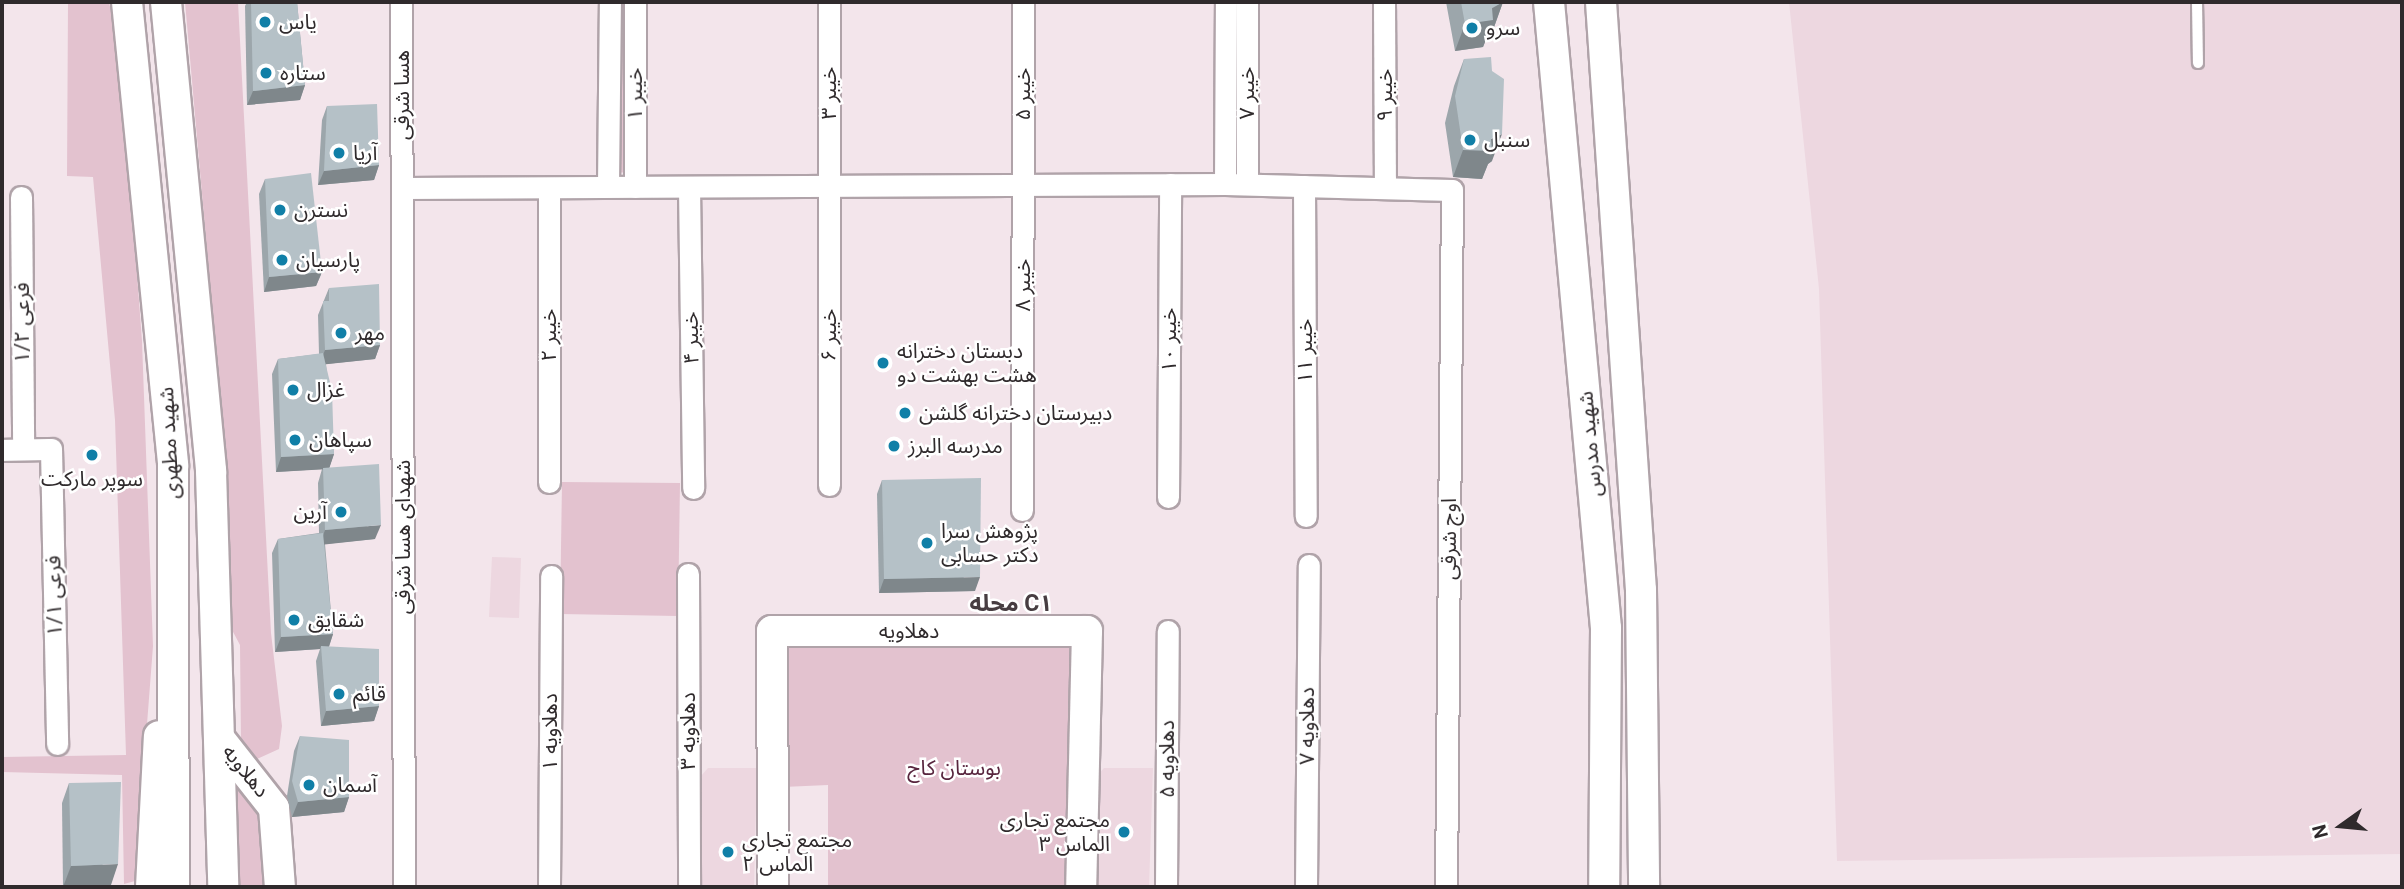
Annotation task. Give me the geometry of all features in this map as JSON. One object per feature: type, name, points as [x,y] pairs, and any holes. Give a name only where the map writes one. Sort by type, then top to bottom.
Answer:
[{"type":"main road","name":"شهید مدرس","points":[[1549,2],[1606,628],[1600,881]]},
{"type":"main road","name":"شهید مدرس","points":[[1601,2],[1641,590],[1644,887]]},
{"type":"main road","points":[[130,11],[166,8]]},
{"type":"main road","name":"شهید مطهری","points":[[166,8],[211,471],[223,887]]},
{"type":"main road","name":"شهید مطهری","points":[[130,11],[173,465],[174,887]]},
{"type":"main road","name":"دهلاویه","points":[[773,887],[772,631],[1087,631],[1081,887]]},
{"type":"main road","points":[[151,887],[151,793],[174,657]]},
{"type":"main road","name":"دهلاویه","points":[[219,737],[274,808],[280,887]]},
{"type":"street","name":"هسا شرقی","points":[[401,2],[403,188]]},
{"type":"street","name":"خیبر ۱","points":[[608,186],[610,2]]},
{"type":"street","name":"خیبر ۳","points":[[828,185],[829,2]]},
{"type":"street","name":"خیبر ۵","points":[[1023,2],[1023,186]]},
{"type":"street","name":"خیبر ۷","points":[[1225,184],[1226,2]]},
{"type":"street","name":"خیبر ۷","points":[[1247,2],[1247,184]]},
{"type":"street","name":"خیبر ۹","points":[[1384,2],[1385,188]]},
{"type":"street","points":[[610,24],[635,13]]},
{"type":"street","name":"خیبر ۱","points":[[635,13],[635,187]]},
{"type":"street","points":[[403,188],[1170,184],[1385,188]]},
{"type":"street","name":"خیبر ۱۰","points":[[1168,497],[1170,184]]},
{"type":"street","name":"خیبر ۶","points":[[828,185],[829,485]]},
{"type":"street","name":"خیبر ۸","points":[[1022,510],[1023,186]]},
{"type":"street","name":"خیبر ۱۱","points":[[1304,186],[1306,516]]},
{"type":"street","name":"خیبر ۴","points":[[689,187],[693,488]]},
{"type":"street","name":"شهدای هسا شرقی","points":[[403,188],[404,887]]},
{"type":"street","name":"خیبر ۲","points":[[549,482],[550,188]]},
{"type":"street","name":"اوج شرقی","points":[[1385,188],[1452,190],[1447,887]]},
{"type":"street","name":"فرعی ۱/۲","points":[[12,449],[21,197]]},
{"type":"street","name":"فرعی ۱/۱","points":[[12,449],[51,449],[57,744]]},
{"type":"street","name":"دهلاویه ۷","points":[[1306,887],[1309,565]]},
{"type":"street","name":"دهلاویه ۳","points":[[688,574],[689,887]]},
{"type":"street","name":"دهلاویه ۱","points":[[549,887],[551,576]]},
{"type":"street","name":"دهلاویه ۵","points":[[1166,887],[1168,631]]},
{"type":"lane","points":[[2197,2],[2198,63]]},
{"type":"shaded area","points":[[1789,2],[2402,2],[2402,854],[1837,861],[1819,289]]},
{"type":"shaded area","points":[[492,557],[521,558],[519,618],[489,617]]},
{"type":"shaded area","name":"مجتمع تجاری الماس ۲","points":[[708,768],[757,768],[754,887],[700,887],[701,776]]},
{"type":"shaded area","name":"مجتمع تجاری الماس ۳","points":[[1104,768],[1153,768],[1149,887],[1096,887],[1097,776]]},
{"type":"green space","points":[[68,2],[109,2],[121,60],[142,341],[153,646],[135,881],[124,884],[122,775],[2,772],[2,757],[126,755],[115,420],[93,177],[67,176]]},
{"type":"green space","points":[[185,2],[238,2],[271,633],[282,726],[279,749],[257,759],[241,743],[240,645],[231,628],[221,408]]},
{"type":"green space","points":[[626,37],[627,172],[617,173],[615,38]]},
{"type":"green space","points":[[562,482],[680,483],[678,616],[560,614]]},
{"type":"green space","name":"بوستان کاج","points":[[783,646],[1076,647],[1074,887],[828,887],[828,785],[783,787]]},
{"type":"green space","points":[[229,778],[251,787],[263,806],[269,887],[228,887]]},
{"type":"building","points":[[251,2],[297,2],[305,85],[253,91]]},
{"type":"building","points":[[1461,2],[1503,2],[1492,8],[1493,20],[1465,24]]},
{"type":"building","points":[[1491,57],[1492,71],[1504,79],[1502,134],[1491,139],[1492,151],[1463,150],[1455,96],[1464,59]]},
{"type":"building","name":"آریا","points":[[377,104],[379,165],[324,171],[327,106]]},
{"type":"building","points":[[311,173],[322,272],[269,277],[265,179]]},
{"type":"building","name":"مهر","points":[[379,284],[380,345],[325,350],[323,301],[329,301],[329,288]]},
{"type":"building","points":[[323,353],[332,391],[334,454],[281,457],[278,359]]},
{"type":"building","name":"آرین","points":[[379,464],[381,525],[325,530],[323,468]]},
{"type":"building","name":"پژوهش سرا دکتر حسابی","points":[[981,478],[980,577],[884,579],[882,480]]},
{"type":"building","points":[[323,533],[333,634],[281,637],[278,539]]},
{"type":"building","name":"قائم","points":[[321,646],[379,649],[379,706],[326,711]]},
{"type":"building","name":"آسمان","points":[[300,736],[349,740],[349,797],[298,802],[292,781]]},
{"type":"building","points":[[121,782],[118,864],[71,866],[69,783]]},
{"type":"place","name":"یاس","points":[[265,22]]},
{"type":"place","name":"سرو","points":[[1472,28]]},
{"type":"place","name":"ستاره","points":[[266,73]]},
{"type":"place","name":"سنبل","points":[[1470,140]]},
{"type":"place","name":"آریا","points":[[339,153]]},
{"type":"place","name":"نسترن","points":[[280,210]]},
{"type":"place","name":"پارسیان","points":[[282,260]]},
{"type":"place","name":"مهر","points":[[341,333]]},
{"type":"place","name":"دبستان دخترانه هشت بهشت دو","points":[[883,363]]},
{"type":"place","name":"غزال","points":[[293,390]]},
{"type":"place","name":"دبیرستان دخترانه گلشن","points":[[905,413]]},
{"type":"place","name":"سپاهان","points":[[295,440]]},
{"type":"place","name":"مدرسه البرز","points":[[894,446]]},
{"type":"place","name":"سوپر مارکت","points":[[92,455]]},
{"type":"place","name":"آرین","points":[[341,512]]},
{"type":"place","name":"پژوهش سرا دکتر حسابی","points":[[927,543]]},
{"type":"place","name":"شقایق","points":[[294,620]]},
{"type":"place","name":"قائم","points":[[339,694]]},
{"type":"place","name":"آسمان","points":[[309,785]]},
{"type":"place","name":"مجتمع تجاری الماس ۳","points":[[1124,832]]},
{"type":"place","name":"مجتمع تجاری الماس ۲","points":[[728,852]]},
{"type":"district","name":"محله C۱","points":[[1011,604]]}]
